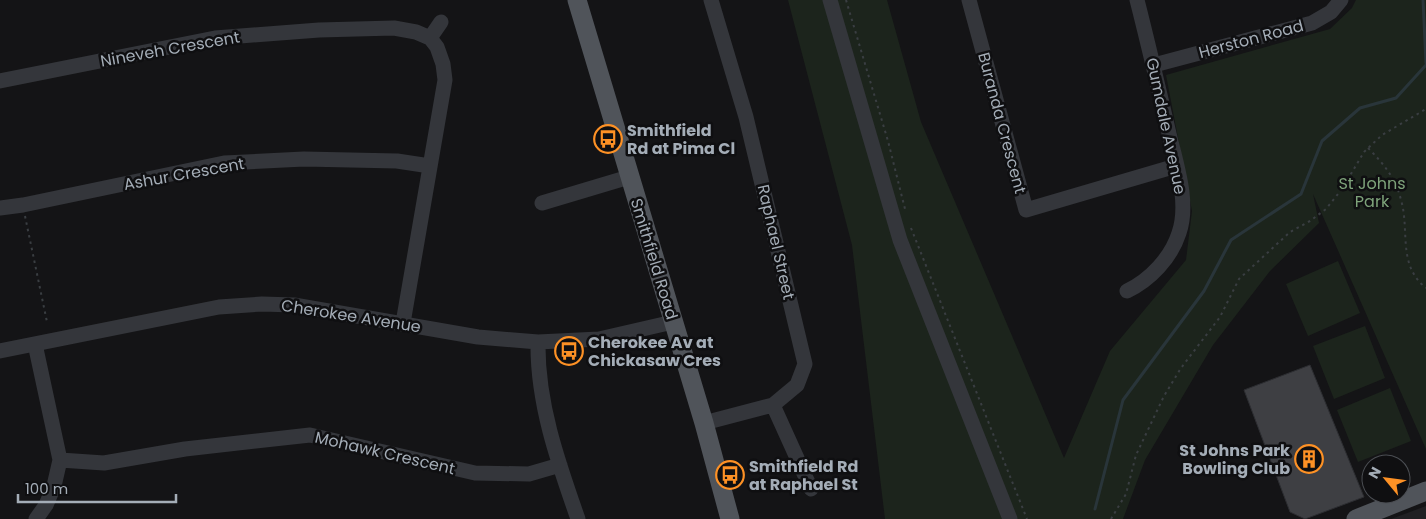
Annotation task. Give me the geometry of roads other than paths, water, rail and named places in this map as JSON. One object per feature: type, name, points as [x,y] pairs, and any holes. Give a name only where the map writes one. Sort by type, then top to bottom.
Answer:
[{"type":"main road","name":"Smithfield Road","points":[[577,0],[704,423],[730,519]]},
{"type":"main road","points":[[1356,519],[1426,491]]},
{"type":"street","name":"Raphael Street","points":[[704,423],[773,405],[797,385],[805,364],[746,117],[711,0]]},
{"type":"street","points":[[830,0],[886,198],[900,240],[1010,519]]},
{"type":"street","name":"Buranda Crescent","points":[[969,0],[1026,210],[1176,166]]},
{"type":"street","name":"Gumdale Avenue","points":[[1128,291],[1144,283],[1171,251],[1179,234],[1183,215],[1182,197],[1154,65],[1136,0]]},
{"type":"street","name":"Herston Road","points":[[1154,65],[1312,23],[1331,12],[1341,0]]},
{"type":"street","points":[[403,324],[445,80],[443,64],[437,47],[430,38],[441,22]]},
{"type":"street","name":"Nineveh Crescent","points":[[0,81],[215,38],[319,30],[394,28],[416,32],[430,38]]},
{"type":"street","name":"Ashur Crescent","points":[[0,208],[23,205],[224,163],[304,159],[398,161],[430,166]]},
{"type":"street","points":[[542,203],[629,177]]},
{"type":"street","name":"Cherokee Avenue","points":[[0,351],[240,305],[294,305],[478,338],[538,342],[599,339],[673,322]]},
{"type":"street","points":[[538,342],[537,370],[543,403],[560,465],[578,519]]},
{"type":"street","points":[[35,344],[60,460],[50,496],[36,519]]},
{"type":"street","points":[[773,405],[811,490]]},
{"type":"street","name":"Mohawk Crescent","points":[[60,460],[104,463],[185,449],[310,435],[475,473],[529,474],[560,465]]},
{"type":"waterway","points":[[1423,0],[1426,63]]},
{"type":"waterway","points":[[1095,509],[1123,400],[1204,291],[1231,240],[1301,194],[1322,141],[1360,108],[1396,98],[1426,65]]},
{"type":"place","name":"Smithfield Rd at Pima Cl","points":[[608,139]]},
{"type":"place","name":"Cherokee Av at Chickasaw Cres","points":[[569,351]]},
{"type":"place","name":"St Johns Park Bowling Club","points":[[1309,459]]},
{"type":"place","name":"Smithfield Rd at Raphael St","points":[[730,475]]},
{"type":"park label","name":"St Johns Park","points":[[1372,192]]}]
